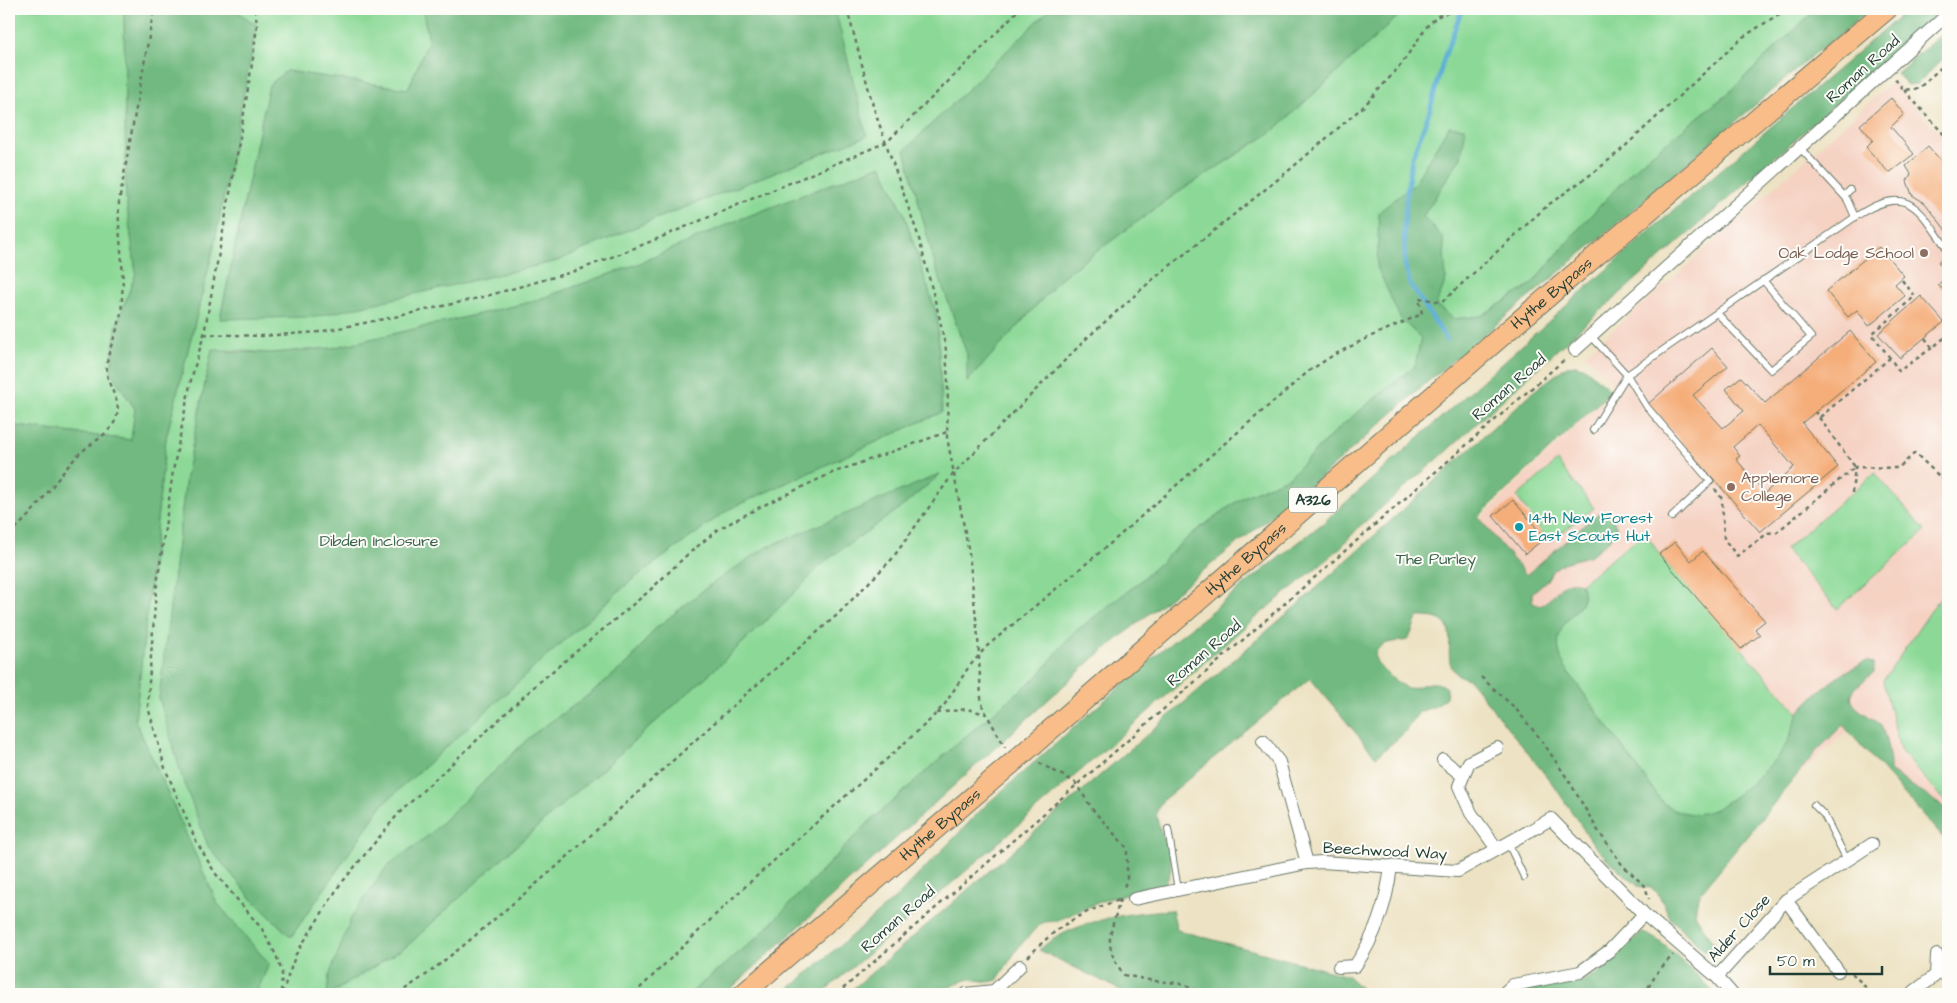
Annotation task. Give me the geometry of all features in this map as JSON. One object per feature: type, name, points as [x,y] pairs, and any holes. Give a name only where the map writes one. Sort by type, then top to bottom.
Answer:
[{"type":"main road","name":"Hythe Bypass","points":[[743,994],[1016,760],[1512,327],[1886,9]]},
{"type":"street","name":"Roman Road","points":[[1576,350],[1948,14]]},
{"type":"street","points":[[1263,741],[1279,762],[1306,863]]},
{"type":"street","points":[[1497,748],[1469,762],[1459,786],[1471,813],[1503,846]]},
{"type":"street","points":[[1443,760],[1463,776]]},
{"type":"street","name":"Beechwood Way","points":[[1134,899],[1306,863],[1322,862],[1458,871],[1551,819],[1644,914],[1717,977],[1732,994]]},
{"type":"street","name":"Alder Close","points":[[1717,977],[1786,900],[1872,844]]},
{"type":"street","points":[[1339,967],[1355,966],[1365,952],[1382,910],[1391,866]]},
{"type":"street","name":"Alder Close","points":[[1786,900],[1838,971]]},
{"type":"street","points":[[1503,994],[1513,985],[1580,972],[1609,951],[1644,914]]},
{"type":"street","points":[[1911,994],[1942,976],[1936,955]]},
{"type":"street","points":[[966,994],[998,993],[1020,966]]},
{"type":"lane","points":[[1800,148],[1844,196],[1855,217]]},
{"type":"lane","points":[[1844,196],[1850,190]]},
{"type":"lane","points":[[1593,430],[1627,375],[1868,208],[1881,203],[1903,200],[1919,210],[1948,250]]},
{"type":"lane","points":[[1717,313],[1771,370],[1811,337],[1763,280]]},
{"type":"lane","points":[[1591,336],[1627,375],[1647,407],[1710,481],[1672,517]]},
{"type":"lane","points":[[1814,805],[1824,815],[1847,860]]},
{"type":"lane","points":[[1168,829],[1178,890]]},
{"type":"lane","points":[[1503,846],[1524,877]]},
{"type":"path","points":[[9,534],[24,522],[78,456],[96,439],[109,431],[116,420],[118,406],[107,376],[107,359],[119,321],[122,296],[123,274],[118,224],[119,202],[154,9]]},
{"type":"path","points":[[255,9],[256,25],[246,102],[204,334],[191,380],[173,471],[156,592],[148,682],[148,707],[165,768],[196,841],[215,872],[262,929],[276,955],[282,972],[281,994]]},
{"type":"path","points":[[847,9],[874,109],[918,235],[946,350],[947,432],[968,553],[983,708],[1016,760],[1043,764],[1075,782],[1076,786]]},
{"type":"path","points":[[204,334],[262,336],[319,332],[400,316],[493,294],[579,270],[887,142],[1019,9]]},
{"type":"path","points":[[398,994],[464,945],[556,867],[836,616],[892,559],[953,474],[1087,338],[1152,280],[1287,172],[1364,106],[1400,66],[1428,25],[1438,16],[1449,10],[1459,9]]},
{"type":"path","points":[[634,994],[738,894],[936,714],[979,654],[1029,609],[1112,543],[1309,371],[1332,356],[1422,314],[1419,298],[1442,302],[1448,298],[1466,279],[1548,205],[1597,170],[1621,150],[1743,37],[1787,9]]},
{"type":"path","points":[[1904,90],[1919,88],[1948,61]]},
{"type":"path","points":[[1893,77],[1948,139]]},
{"type":"path","points":[[1901,279],[1915,296],[1872,334],[1899,371],[1948,335]]},
{"type":"path","points":[[1925,338],[1932,348]]},
{"type":"path","name":"Roman Road","points":[[837,994],[1576,350]]},
{"type":"path","points":[[1819,418],[1890,358]]},
{"type":"path","points":[[1815,412],[1855,467],[1852,493]]},
{"type":"path","points":[[281,994],[296,954],[314,924],[339,886],[399,813],[537,684],[648,592],[688,554],[719,529],[760,506],[832,474],[947,432]]},
{"type":"path","points":[[1710,481],[1722,500],[1724,539],[1737,556],[1768,534],[1777,532],[1855,467],[1898,468],[1915,453],[1948,482]]},
{"type":"path","points":[[1481,677],[1515,708],[1542,741],[1569,781],[1597,829],[1623,866],[1645,886],[1657,925]]},
{"type":"path","points":[[936,714],[967,709],[987,714]]},
{"type":"path","points":[[1020,966],[1039,945],[1075,917],[1120,900],[1134,899]]},
{"type":"path","points":[[1644,994],[1659,970],[1681,946]]},
{"type":"path","points":[[1838,971],[1852,974],[1872,994]]},
{"type":"shaded area","name":"Applemore College","points":[[1893,81],[1948,143],[1948,830],[1850,730],[1703,856],[1460,539],[1617,387],[1585,354],[1672,279]]},
{"type":"green space","points":[[9,9],[124,9],[126,199],[136,273],[116,327],[111,372],[135,409],[131,440],[16,426],[9,431]]},
{"type":"green space","points":[[124,9],[233,9],[257,25],[214,246],[166,438],[135,720],[217,903],[269,964],[256,994],[9,994],[9,431],[16,426],[131,440],[135,409],[111,372],[116,327],[136,273],[126,199]]},
{"type":"green space","points":[[233,9],[422,9],[429,39],[408,89],[286,71],[269,85],[220,318],[488,276],[557,261],[645,223],[866,136],[835,9],[1050,9],[905,150],[935,265],[967,354],[968,381],[1063,276],[1174,195],[1272,132],[1406,9],[1816,9],[1731,91],[1638,165],[1583,224],[1531,285],[1481,316],[1454,319],[1436,305],[1446,279],[1423,216],[1461,157],[1449,126],[1414,184],[1400,318],[1421,338],[1415,366],[1341,426],[1289,477],[1243,497],[1193,533],[1137,584],[1071,635],[1038,676],[966,736],[867,824],[758,937],[689,994],[330,994],[407,946],[508,853],[716,668],[829,558],[903,506],[938,476],[710,585],[654,630],[629,662],[582,700],[532,735],[428,836],[387,866],[329,976],[327,994],[256,994],[269,964],[217,903],[135,720],[166,438],[214,246],[256,25]],"holes":[[[881,165],[903,211],[937,316],[942,412],[729,509],[629,582],[382,805],[291,937],[253,900],[208,846],[159,698],[186,477],[212,349],[271,353],[332,348],[531,302],[638,264],[733,222]]]},
{"type":"green space","points":[[422,9],[835,9],[867,136],[645,223],[557,261],[315,317],[220,319],[269,85],[286,71],[408,89],[429,39]]},
{"type":"green space","points":[[1050,9],[1406,9],[1272,132],[1174,195],[1063,276],[967,382],[967,354],[935,265],[905,150]]},
{"type":"green space","points":[[1816,9],[1872,9],[1812,56],[1594,243],[1433,377],[1323,475],[1095,657],[725,994],[689,994],[758,937],[867,824],[966,736],[1038,676],[1071,635],[1137,584],[1193,533],[1243,497],[1289,477],[1341,426],[1415,366],[1421,338],[1400,318],[1377,267],[1379,212],[1414,184],[1449,126],[1466,128],[1461,157],[1423,216],[1443,238],[1446,279],[1436,305],[1454,319],[1481,316],[1531,285],[1583,224],[1638,165],[1731,91]]},
{"type":"green space","points":[[1908,9],[1943,9],[1582,327],[1440,457],[1360,526],[1338,550],[1255,618],[966,871],[821,994],[783,994],[898,896],[986,805],[1157,654],[1323,523],[1651,230]]},
{"type":"green space","points":[[1948,28],[1948,54],[1917,84],[1907,85],[1897,73]]},
{"type":"green space","name":"Dibden Inclosure","points":[[881,165],[903,211],[937,316],[942,412],[729,509],[629,582],[382,805],[291,937],[253,900],[208,846],[183,780],[159,698],[186,477],[212,349],[234,352],[271,353],[332,348],[531,302],[638,264],[733,222]]},
{"type":"green space","name":"The Purley","points":[[1576,365],[1585,368],[1611,391],[1478,517],[1526,575],[1601,511],[1613,520],[1617,529],[1612,538],[1591,555],[1563,563],[1553,570],[1547,580],[1532,593],[1532,601],[1540,606],[1568,582],[1581,584],[1582,602],[1560,632],[1558,642],[1560,656],[1569,673],[1663,803],[1680,812],[1697,814],[1710,811],[1729,801],[1772,763],[1787,742],[1800,711],[1807,703],[1830,682],[1848,670],[1867,661],[1874,664],[1874,672],[1854,690],[1851,696],[1852,701],[1860,711],[1881,726],[1888,748],[1890,771],[1948,810],[1948,840],[1946,841],[1843,725],[1815,753],[1702,891],[1695,906],[1695,914],[1714,945],[1713,951],[1707,953],[1671,919],[1658,893],[1651,888],[1638,886],[1611,863],[1594,845],[1555,787],[1469,679],[1455,672],[1449,656],[1450,637],[1448,629],[1443,622],[1434,618],[1418,617],[1407,640],[1383,645],[1377,651],[1375,657],[1377,663],[1407,689],[1437,683],[1447,688],[1446,697],[1438,705],[1419,712],[1404,733],[1376,757],[1310,678],[1163,800],[1158,808],[1157,815],[1159,827],[1169,852],[1171,869],[1163,887],[1125,894],[1102,901],[1056,921],[1044,922],[1018,948],[997,980],[989,982],[970,979],[957,983],[939,994],[847,994],[1311,593],[1534,391],[1567,366]]},
{"type":"green space","points":[[1557,461],[1594,508],[1549,542],[1517,497]]},
{"type":"green space","points":[[1875,473],[1925,531],[1837,609],[1785,549]]},
{"type":"green space","points":[[940,474],[903,506],[829,558],[716,668],[508,853],[407,946],[330,994],[327,994],[329,976],[352,916],[387,866],[428,836],[532,735],[582,700],[629,662],[654,630],[710,585],[765,548]]},
{"type":"green space","points":[[1645,532],[1659,554],[1798,713],[1786,746],[1772,763],[1752,783],[1730,800],[1720,807],[1704,813],[1686,813],[1663,803],[1569,673],[1560,656],[1558,642],[1560,632],[1582,602],[1581,584]]},
{"type":"green space","points":[[1948,586],[1948,805],[1900,750],[1883,681]]},
{"type":"green space","points":[[1172,910],[1177,930],[1348,976],[1367,994],[1122,994],[1121,990],[1039,950],[1052,940],[1084,925],[1120,916]]},
{"type":"green space","points":[[1641,933],[1649,935],[1668,949],[1715,994],[1511,994],[1526,988],[1572,984],[1590,978],[1606,967]]},
{"type":"building","points":[[1891,98],[1904,114],[1891,127],[1914,154],[1889,173],[1866,147],[1873,140],[1860,125]]},
{"type":"building","points":[[1928,146],[1948,169],[1948,233],[1925,203],[1912,195],[1907,181],[1911,174],[1906,166]]},
{"type":"building","points":[[1879,247],[1904,276],[1895,284],[1905,296],[1869,326],[1857,310],[1848,317],[1826,291]]},
{"type":"building","points":[[1948,254],[1948,273],[1938,262]]},
{"type":"building","points":[[1948,274],[1948,294],[1938,285]]},
{"type":"building","points":[[1921,296],[1944,322],[1900,358],[1878,334]]},
{"type":"building","points":[[1850,331],[1876,362],[1802,423],[1838,467],[1760,532],[1648,404],[1712,348],[1728,366],[1693,395],[1723,428],[1744,411],[1726,389],[1741,377],[1765,403]],"holes":[[[1758,425],[1794,467],[1765,493],[1736,459],[1740,456],[1733,447]]]},
{"type":"building","name":"14th New Forest East Scouts Hut","points":[[1513,500],[1545,538],[1525,554],[1493,516]]},
{"type":"building","points":[[1675,542],[1691,561],[1703,551],[1765,621],[1755,629],[1760,635],[1741,649],[1659,554]]},
{"type":"waterway","points":[[1447,340],[1410,284],[1405,265],[1404,228],[1412,158],[1430,110],[1444,58],[1461,12]]},
{"type":"place","name":"Oak Lodge School","points":[[1924,253]]},
{"type":"place","name":"Applemore College","points":[[1731,487]]},
{"type":"place","name":"14th New Forest East Scouts Hut","points":[[1519,527]]}]
